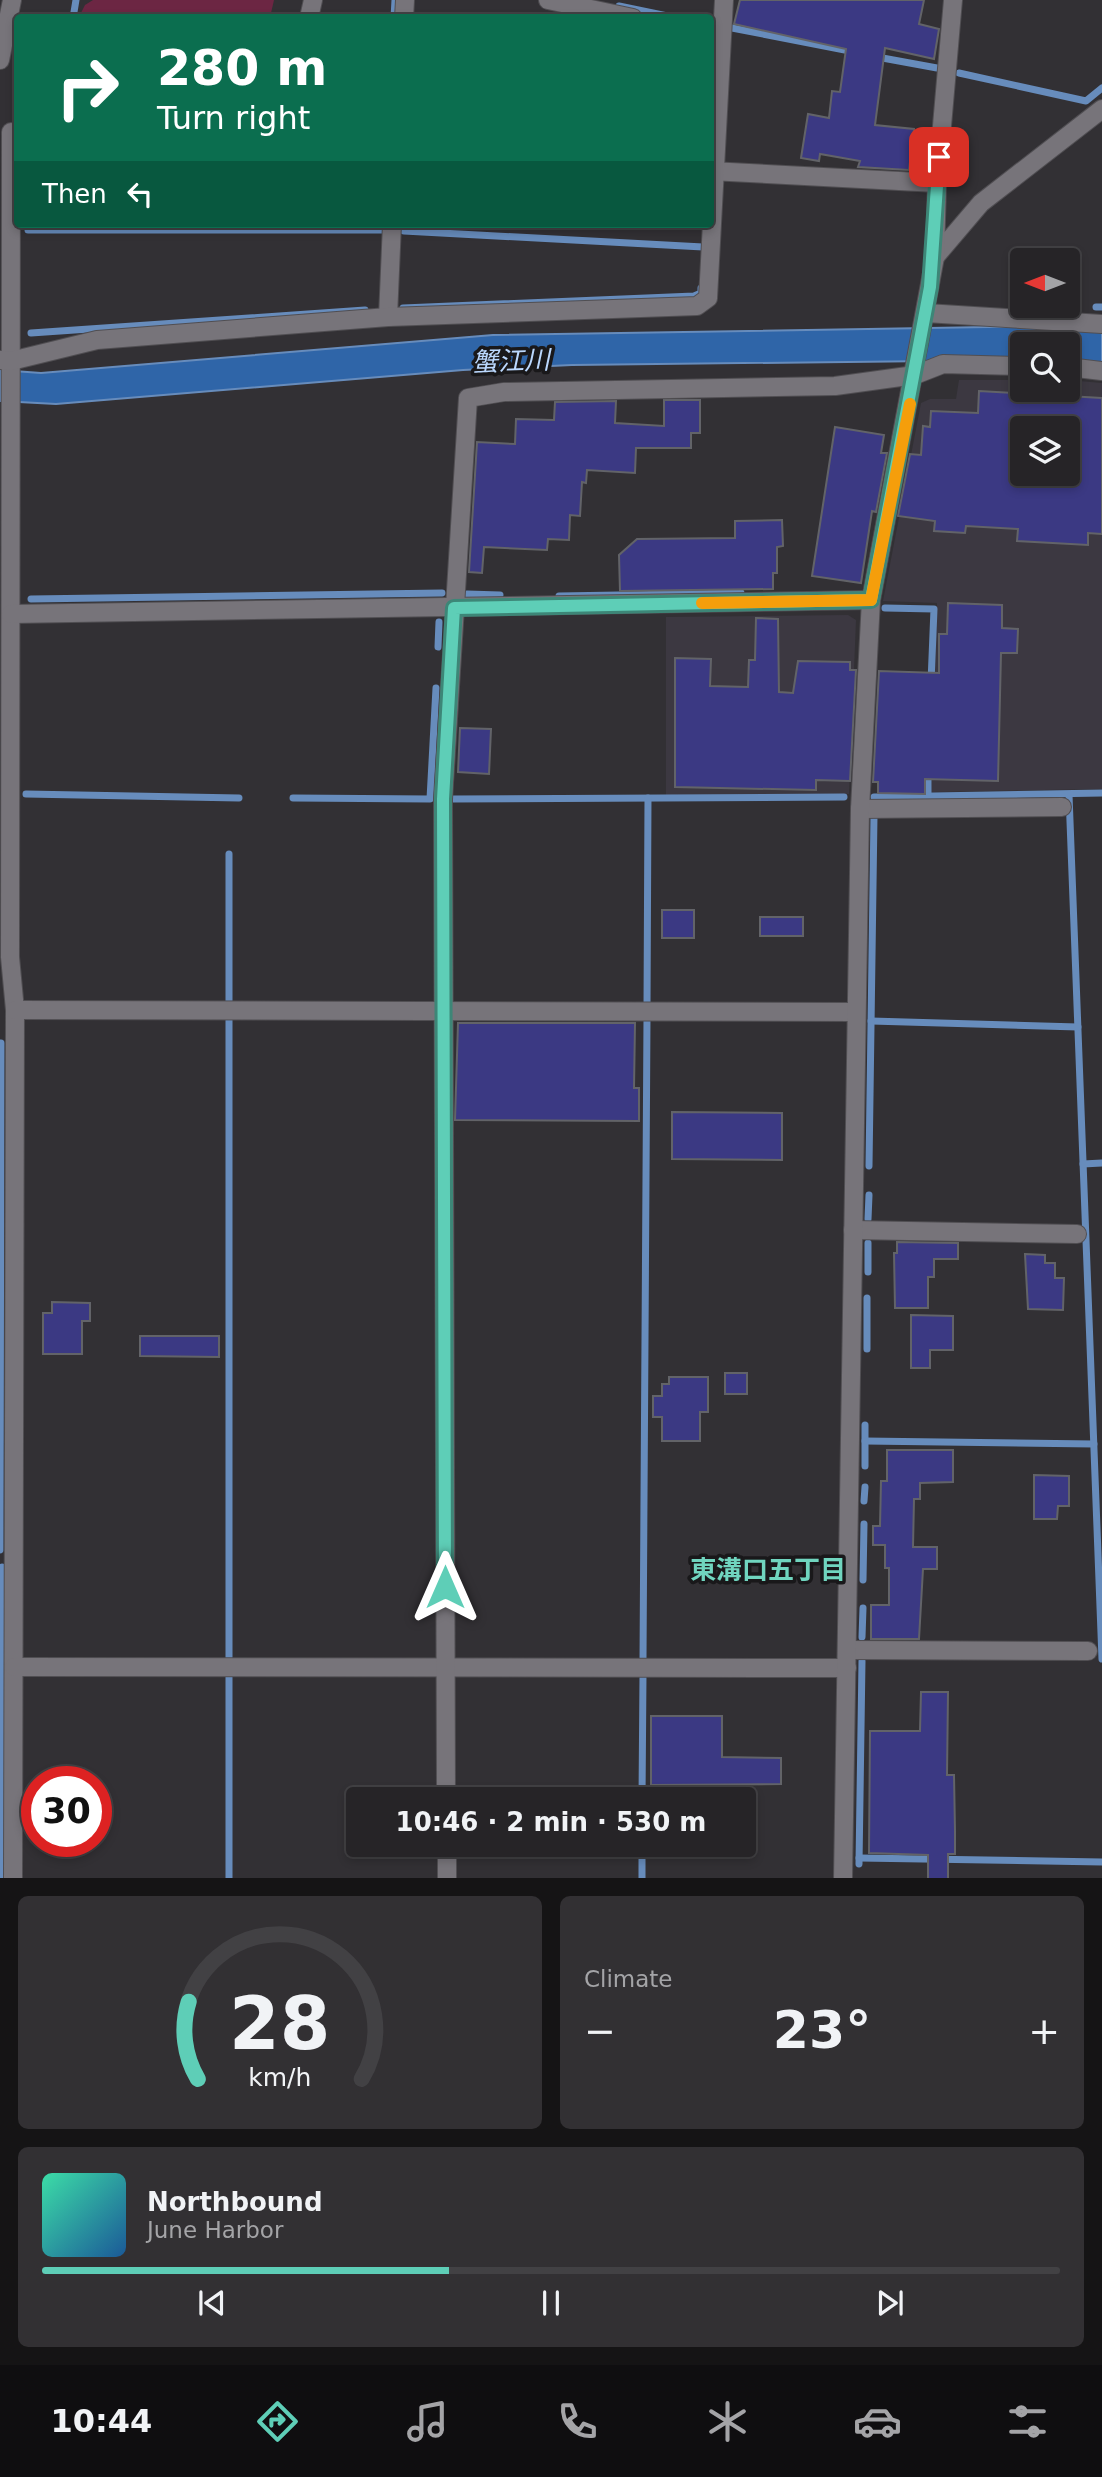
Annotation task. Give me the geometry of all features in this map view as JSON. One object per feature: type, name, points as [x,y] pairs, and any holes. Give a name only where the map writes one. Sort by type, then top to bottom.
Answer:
[{"type":"street","points":[[0,60],[12,0]]},
{"type":"street","points":[[548,0],[614,14]]},
{"type":"street","points":[[714,126],[716,35],[724,0]]},
{"type":"street","points":[[844,1878],[860,809],[871,600],[935,257],[937,183],[953,0]]},
{"type":"street","points":[[935,257],[981,202],[1102,109]]},
{"type":"street","points":[[10,132],[5,361],[10,614],[5,961],[15,1010],[7,1557],[14,1667],[13,1878]]},
{"type":"street","points":[[714,171],[937,183]]},
{"type":"street","points":[[388,317],[392,228]]},
{"type":"street","points":[[5,361],[97,340],[388,317],[697,306],[708,298],[711,228]]},
{"type":"street","points":[[925,318],[1102,324]]},
{"type":"street","points":[[446,1787],[443,799],[468,398],[504,392],[835,386],[943,364],[1010,366]]},
{"type":"street","points":[[1080,368],[1102,371]]},
{"type":"street","points":[[10,614],[871,600]]},
{"type":"street","points":[[860,809],[1062,807]]},
{"type":"street","points":[[15,1010],[856,1012]]},
{"type":"street","points":[[853,1230],[1077,1234]]},
{"type":"street","points":[[14,1667],[446,1668],[1088,1651]]},
{"type":"street","points":[[447,1857],[447,1878]]},
{"type":"shaded area","points":[[93,0],[274,0],[271,13],[267,14],[80,14],[85,5]]},
{"type":"shaded area","points":[[959,380],[1010,380],[1010,402],[1080,402],[1080,381],[1102,383],[1102,789],[931,792],[937,603],[883,601],[921,403],[930,399],[956,399]]},
{"type":"shaded area","points":[[848,615],[856,620],[849,794],[666,795],[666,617]]},
{"type":"water","name":"蟹江川","points":[[1052,326],[1102,332],[1102,363],[1080,361],[1080,332],[1010,332],[1010,360],[572,365],[463,370],[56,404],[0,401],[0,370],[41,373],[493,335]]},
{"type":"building","points":[[740,0],[924,0],[919,24],[939,29],[934,59],[885,48],[875,125],[914,129],[909,170],[858,167],[860,161],[820,154],[819,161],[801,158],[808,114],[829,118],[832,91],[840,92],[846,49],[734,24]]},
{"type":"building","points":[[979,391],[1010,393],[1010,402],[1080,402],[1080,397],[1102,398],[1102,534],[1088,533],[1088,545],[1017,541],[1018,529],[966,526],[965,533],[934,531],[935,521],[898,516],[910,454],[921,455],[923,426],[930,427],[931,411],[978,413]]},
{"type":"building","points":[[664,400],[700,400],[700,433],[691,433],[691,448],[636,448],[635,473],[587,470],[586,483],[582,482],[580,516],[570,515],[569,540],[548,539],[547,550],[484,547],[482,573],[469,572],[477,442],[515,444],[516,419],[554,420],[555,402],[616,401],[615,423],[664,426]]},
{"type":"building","points":[[835,427],[884,435],[881,453],[887,453],[876,512],[872,511],[861,583],[812,576]]},
{"type":"building","points":[[782,520],[783,546],[777,547],[777,573],[773,573],[773,589],[620,591],[619,555],[637,539],[735,538],[735,521]]},
{"type":"building","points":[[948,603],[1002,605],[1002,628],[1018,629],[1017,653],[1001,653],[998,781],[925,779],[925,794],[878,793],[878,782],[873,782],[879,671],[939,673],[939,634],[947,634]]},
{"type":"building","points":[[756,618],[778,619],[779,692],[793,693],[798,661],[850,662],[850,670],[856,670],[850,781],[816,780],[816,790],[675,787],[675,658],[711,659],[710,686],[748,687],[749,660],[755,660]]},
{"type":"building","points":[[460,728],[491,729],[489,774],[458,772]]},
{"type":"building","points":[[662,910],[694,910],[694,938],[662,938]]},
{"type":"building","points":[[760,917],[803,917],[803,936],[760,936]]},
{"type":"building","points":[[458,1023],[635,1023],[634,1088],[639,1088],[639,1121],[455,1120]]},
{"type":"building","points":[[672,1112],[782,1113],[782,1160],[672,1159]]},
{"type":"building","points":[[897,1242],[958,1243],[958,1259],[934,1259],[934,1277],[928,1277],[928,1308],[895,1308],[894,1253],[897,1253]]},
{"type":"building","points":[[1025,1254],[1045,1255],[1045,1263],[1055,1263],[1055,1278],[1064,1278],[1063,1310],[1028,1309]]},
{"type":"building","points":[[52,1302],[90,1303],[90,1321],[82,1321],[82,1354],[43,1354],[43,1313],[52,1313]]},
{"type":"building","points":[[911,1315],[953,1316],[953,1350],[930,1350],[930,1368],[911,1368]]},
{"type":"building","points":[[140,1336],[219,1336],[219,1357],[140,1356]]},
{"type":"building","points":[[725,1373],[747,1373],[747,1394],[725,1394]]},
{"type":"building","points":[[669,1377],[708,1377],[708,1412],[700,1412],[700,1441],[662,1441],[662,1417],[653,1417],[653,1396],[662,1396],[662,1384],[669,1384]]},
{"type":"building","points":[[887,1450],[953,1450],[953,1482],[920,1483],[920,1499],[914,1499],[913,1547],[937,1547],[937,1569],[923,1569],[919,1639],[871,1639],[871,1605],[889,1605],[889,1568],[885,1568],[885,1545],[873,1545],[873,1526],[880,1526],[881,1481],[887,1481]]},
{"type":"building","points":[[1034,1475],[1069,1476],[1069,1506],[1058,1506],[1057,1519],[1034,1519]]},
{"type":"building","points":[[921,1692],[948,1692],[947,1775],[954,1775],[955,1854],[948,1854],[948,1878],[928,1878],[928,1855],[869,1853],[870,1731],[920,1731]]},
{"type":"building","points":[[651,1716],[722,1716],[722,1757],[781,1758],[781,1784],[651,1785]]},
{"type":"waterway","points":[[74,14],[76,0]]},
{"type":"waterway","points":[[394,14],[395,0]]},
{"type":"waterway","points":[[619,6],[658,14]]},
{"type":"waterway","points":[[732,28],[855,52]]},
{"type":"waterway","points":[[877,57],[937,68]]},
{"type":"waterway","points":[[959,73],[1086,101],[1102,88]]},
{"type":"waterway","points":[[28,230],[385,228]]},
{"type":"waterway","points":[[404,231],[703,247]]},
{"type":"waterway","points":[[403,308],[694,296],[701,293],[701,288]]},
{"type":"waterway","points":[[1096,307],[1102,307]]},
{"type":"waterway","points":[[31,333],[365,310]]},
{"type":"waterway","points":[[31,599],[442,593]]},
{"type":"waterway","points":[[559,596],[741,593]]},
{"type":"waterway","points":[[467,594],[500,595]]},
{"type":"waterway","points":[[885,608],[934,609],[931,682]]},
{"type":"waterway","points":[[438,647],[439,622]]},
{"type":"waterway","points":[[293,798],[430,799],[436,688]]},
{"type":"waterway","points":[[928,771],[928,796]]},
{"type":"waterway","points":[[874,797],[1102,793]]},
{"type":"waterway","points":[[26,794],[239,798]]},
{"type":"waterway","points":[[1069,795],[1102,1659]]},
{"type":"waterway","points":[[452,799],[844,797]]},
{"type":"waterway","points":[[647,1006],[648,798]]},
{"type":"waterway","points":[[869,1166],[874,816]]},
{"type":"waterway","points":[[229,854],[229,1003]]},
{"type":"waterway","points":[[229,1018],[229,1659]]},
{"type":"waterway","points":[[643,1660],[647,1018]]},
{"type":"waterway","points":[[871,1021],[1078,1027]]},
{"type":"waterway","points":[[0,1550],[1,1043]]},
{"type":"waterway","points":[[1083,1164],[1102,1163]]},
{"type":"waterway","points":[[868,1219],[869,1195]]},
{"type":"waterway","points":[[868,1243],[868,1272]]},
{"type":"waterway","points":[[867,1298],[867,1349]]},
{"type":"waterway","points":[[865,1425],[865,1466]]},
{"type":"waterway","points":[[865,1441],[1094,1444]]},
{"type":"waterway","points":[[864,1501],[865,1487]]},
{"type":"waterway","points":[[863,1580],[864,1524]]},
{"type":"waterway","points":[[2,1567],[2,1878]]},
{"type":"waterway","points":[[862,1637],[863,1608]]},
{"type":"waterway","points":[[859,1864],[862,1661]]},
{"type":"waterway","points":[[642,1787],[643,1675]]},
{"type":"waterway","points":[[229,1676],[229,1878]]},
{"type":"waterway","points":[[642,1857],[642,1878]]},
{"type":"waterway","points":[[859,1858],[1102,1862]]},
{"type":"slow traffic","points":[[702,603],[871,600],[910,404]]},
{"type":"district","name":"東溝口五丁目","points":[[768,1570]]},
{"type":"route","points":[[445,1587],[443,799],[454,608],[871,600],[911,399],[935,257],[939,157]]}]
